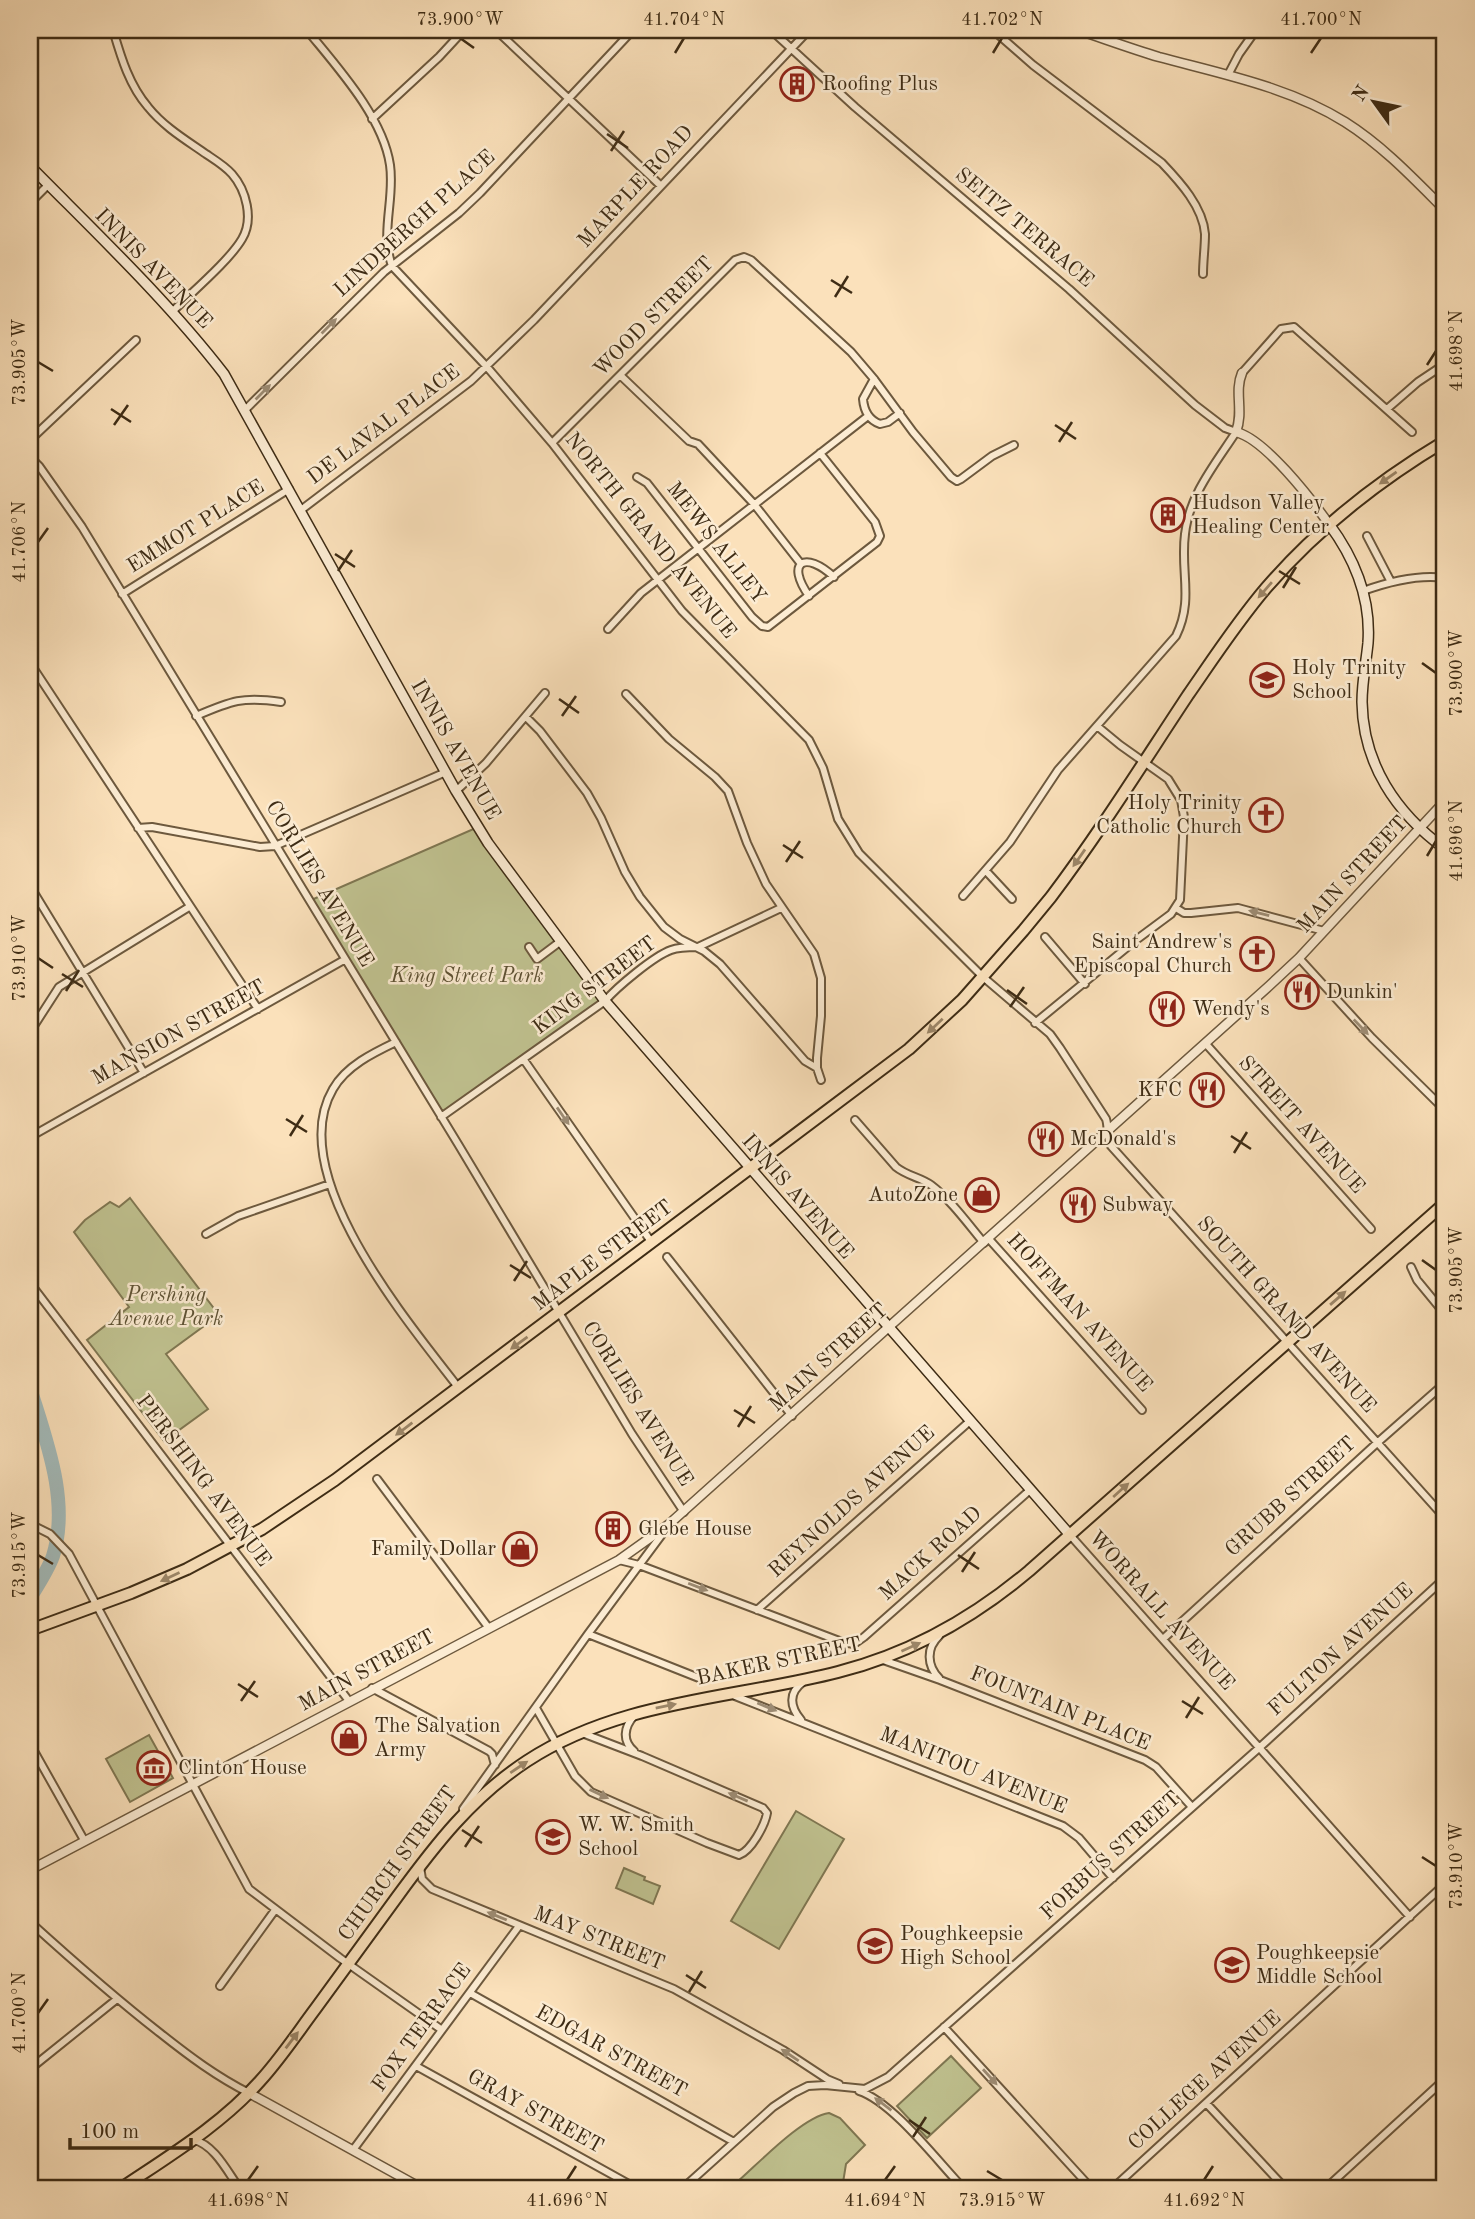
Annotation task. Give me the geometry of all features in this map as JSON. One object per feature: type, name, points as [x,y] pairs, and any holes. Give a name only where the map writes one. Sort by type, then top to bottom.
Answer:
[{"type":"highway","name":"MAPLE STREET","points":[[30,1630],[160,1581],[231,1547],[318,1493],[909,1049],[947,1015],[1056,891],[1240,620],[1283,570],[1329,524],[1384,481],[1445,441]]},
{"type":"highway","name":"BAKER STREET","points":[[454,1823],[503,1777],[580,1732],[638,1712],[811,1679],[881,1659],[947,1629],[1007,1589],[1445,1203]]},
{"type":"highway","name":"CHURCH STREET","points":[[120,2189],[227,2113],[249,2092],[284,2052],[454,1823]]},
{"type":"main road","name":"INNIS AVENUE","points":[[30,166],[172,312],[223,374],[456,791],[488,843],[605,1001],[888,1328]]},
{"type":"main road","points":[[1329,524],[1348,555],[1363,591],[1368,621],[1368,643],[1362,712],[1374,763],[1387,790],[1405,814],[1445,849]]},
{"type":"main road","name":"WORRALL AVENUE","points":[[888,1328],[1070,1535]]},
{"type":"street","points":[[113,30],[126,72],[145,104],[169,128],[230,172],[243,191],[247,205],[246,231],[242,240],[172,312]]},
{"type":"street","points":[[307,30],[361,100],[383,138],[390,166],[386,246],[391,266]]},
{"type":"street","points":[[372,119],[464,30]]},
{"type":"street","points":[[496,30],[661,186]]},
{"type":"street","name":"LINDBERGH PLACE","points":[[245,410],[391,266],[459,213],[633,30]]},
{"type":"street","name":"SEITZ TERRACE","points":[[771,30],[855,107],[1069,289],[1195,405],[1225,428],[1236,432]]},
{"type":"street","name":"MARPLE ROAD","points":[[487,366],[534,320],[809,30]]},
{"type":"street","points":[[993,30],[1033,65],[1152,155],[1175,178],[1198,209],[1203,222],[1203,274]]},
{"type":"street","points":[[1078,30],[1155,56],[1228,75],[1314,106],[1346,122],[1395,161],[1445,211]]},
{"type":"street","points":[[1228,75],[1256,30]]},
{"type":"street","points":[[30,203],[48,185]]},
{"type":"street","name":"WOOD STREET","points":[[552,443],[736,260],[744,257],[751,260],[839,341],[874,379],[951,477],[957,481],[992,456],[1014,445]]},
{"type":"street","name":"NORTH GRAND AVENUE","points":[[391,266],[487,366],[552,443],[682,611],[809,740],[823,768],[838,819],[859,853],[982,977],[1049,1034],[1105,1119],[1108,1132]]},
{"type":"street","points":[[963,896],[1010,842],[1058,770],[1175,636],[1186,610],[1184,535],[1188,518],[1201,486],[1236,432],[1241,418],[1239,382],[1242,373],[1281,329],[1289,326],[1298,328],[1412,432]]},
{"type":"street","points":[[30,440],[136,340]]},
{"type":"street","points":[[1387,409],[1418,382],[1445,364]]},
{"type":"street","name":"DE LAVAL PLACE","points":[[301,510],[487,366]]},
{"type":"street","points":[[620,375],[689,442],[698,444],[754,504],[801,564]]},
{"type":"street","points":[[874,379],[863,399],[868,416],[880,424],[888,422],[900,413]]},
{"type":"street","points":[[608,629],[641,593],[658,579],[868,416]]},
{"type":"street","points":[[1236,432],[1244,435],[1279,464],[1329,524]]},
{"type":"street","points":[[820,453],[880,532],[877,542],[834,577],[809,596],[797,573],[805,561],[813,562],[834,577]]},
{"type":"street","name":"CORLIES AVENUE","points":[[30,457],[82,527],[632,1434],[684,1512]]},
{"type":"street","name":"MEWS ALLEY","points":[[637,477],[646,483],[762,626],[768,627],[809,596]]},
{"type":"street","name":"EMMOT PLACE","points":[[122,594],[289,489]]},
{"type":"street","points":[[1367,536],[1391,582]]},
{"type":"street","points":[[1363,591],[1391,582],[1445,578]]},
{"type":"street","points":[[30,663],[258,1009]]},
{"type":"street","points":[[456,791],[486,763],[545,693]]},
{"type":"street","points":[[626,694],[669,739],[728,791],[755,863],[766,884],[814,954],[821,978],[817,1068],[821,1080]]},
{"type":"street","points":[[197,716],[245,698],[281,702]]},
{"type":"street","points":[[526,717],[540,731],[587,793],[625,872],[640,897],[664,927],[720,964],[806,1061],[817,1068]]},
{"type":"street","points":[[1035,1023],[1136,940],[1171,915],[1180,900],[1184,825],[1181,800],[1168,779],[1097,726]]},
{"type":"street","points":[[138,828],[152,827],[260,847],[275,846],[446,772]]},
{"type":"street","name":"MAIN STREET","points":[[30,1870],[619,1560],[668,1525],[1206,1044],[1298,958],[1445,801]]},
{"type":"street","points":[[986,871],[1012,900]]},
{"type":"street","points":[[30,886],[144,1073]]},
{"type":"street","points":[[30,909],[40,903]]},
{"type":"street","points":[[30,1032],[59,987],[189,906]]},
{"type":"street","name":"KING STREET","points":[[441,1117],[605,1001],[662,954],[684,947],[698,947],[781,908]]},
{"type":"street","points":[[1176,908],[1184,913],[1238,908],[1324,931]]},
{"type":"street","points":[[1045,937],[1085,984]]},
{"type":"street","points":[[529,947],[537,959],[561,941]]},
{"type":"street","points":[[1298,958],[1354,1020],[1445,1110]]},
{"type":"street","name":"MANSION STREET","points":[[30,1137],[344,960]]},
{"type":"street","points":[[396,1042],[353,1066],[343,1075],[329,1097],[322,1113],[320,1127],[324,1158],[330,1184],[349,1229],[368,1264],[458,1387]]},
{"type":"street","name":"STREIT AVENUE","points":[[1206,1044],[1371,1229]]},
{"type":"street","points":[[524,1060],[652,1243]]},
{"type":"street","name":"HOFFMAN AVENUE","points":[[855,1120],[896,1167],[932,1186],[987,1241],[1142,1410]]},
{"type":"street","name":"SOUTH GRAND AVENUE","points":[[1108,1132],[1111,1146],[1445,1518]]},
{"type":"street","points":[[206,1234],[238,1216],[330,1184]]},
{"type":"street","points":[[667,1257],[792,1416]]},
{"type":"street","points":[[1411,1267],[1417,1280],[1445,1314]]},
{"type":"street","name":"PERSHING AVENUE","points":[[30,1283],[349,1701]]},
{"type":"street","name":"GRUBB STREET","points":[[1163,1639],[1445,1383]]},
{"type":"street","name":"REYNOLDS AVENUE","points":[[757,1610],[970,1421]]},
{"type":"street","points":[[377,1479],[488,1627]]},
{"type":"street","name":"MACK ROAD","points":[[757,1610],[854,1644],[1030,1490]]},
{"type":"street","points":[[30,1524],[50,1534],[69,1554],[248,1888],[348,1964],[442,2030]]},
{"type":"street","name":"CHURCH STREET","points":[[454,1823],[668,1525]]},
{"type":"street","name":"WORRALL AVENUE","points":[[1070,1535],[1410,1917]]},
{"type":"street","points":[[619,1560],[639,1564],[757,1610]]},
{"type":"street","name":"FULTON AVENUE","points":[[1259,1748],[1445,1578]]},
{"type":"street","name":"FOUNTAIN PLACE","points":[[940,1680],[933,1672],[930,1650],[934,1640],[947,1629]]},
{"type":"street","points":[[588,1634],[704,1680]]},
{"type":"street","name":"FOUNTAIN PLACE","points":[[881,1659],[1146,1760],[1156,1767],[1192,1807]]},
{"type":"street","points":[[803,1721],[794,1712],[791,1700],[793,1691],[811,1679]]},
{"type":"street","points":[[372,1688],[489,1751],[495,1765]]},
{"type":"street","name":"MANITOU AVENUE","points":[[730,1694],[1063,1826],[1079,1838],[1113,1878]]},
{"type":"street","points":[[536,1707],[575,1776],[591,1792],[732,1853],[741,1854],[746,1851],[766,1819],[766,1810],[580,1732]]},
{"type":"street","points":[[638,1712],[629,1721],[625,1739],[630,1748],[642,1756]]},
{"type":"street","points":[[489,1751],[512,1741]]},
{"type":"street","points":[[30,1744],[84,1840]]},
{"type":"street","name":"FORBUS STREET","points":[[682,2189],[773,2107],[794,2092],[808,2086],[825,2085],[865,2089],[888,2077],[1259,1748]]},
{"type":"street","name":"MAY STREET","points":[[422,1863],[422,1879],[432,1889],[674,1989],[783,2050],[827,2079],[876,2099],[892,2112],[964,2189]]},
{"type":"street","name":"COLLEGE AVENUE","points":[[1112,2189],[1445,1884]]},
{"type":"street","points":[[220,1986],[275,1910]]},
{"type":"street","points":[[30,1922],[117,1999],[197,2062],[423,2189]]},
{"type":"street","name":"FOX TERRACE","points":[[353,2150],[519,1926]]},
{"type":"street","name":"EDGAR STREET","points":[[470,1993],[734,2142]]},
{"type":"street","points":[[30,2069],[117,1999]]},
{"type":"street","points":[[944,2027],[1092,2189]]},
{"type":"street","name":"GRAY STREET","points":[[415,2066],[638,2189]]},
{"type":"street","points":[[1325,2189],[1445,2079]]},
{"type":"street","points":[[1206,2104],[1286,2189]]},
{"type":"street","points":[[192,2139],[203,2142],[240,2189]]},
{"type":"green space","name":"King Street Park","points":[[478,827],[605,1001],[441,1117],[309,901]]},
{"type":"green space","name":"Pershing Avenue Park","points":[[130,1198],[219,1315],[166,1354],[208,1409],[164,1441],[87,1340],[129,1307],[74,1232],[85,1220],[110,1202],[119,1207]]},
{"type":"green space","points":[[149,1735],[173,1778],[130,1802],[106,1759]]},
{"type":"green space","points":[[796,1811],[844,1839],[779,1949],[731,1921]]},
{"type":"green space","points":[[624,1868],[660,1886],[653,1904],[616,1888]]},
{"type":"green space","points":[[951,2056],[981,2088],[927,2138],[897,2106]]},
{"type":"green space","points":[[829,2113],[840,2118],[865,2145],[846,2164],[842,2189],[740,2189],[736,2183],[781,2142],[806,2123]]},
{"type":"waterway","points":[[30,1388],[54,1471],[59,1514],[53,1556],[30,1598]]},
{"type":"place","name":"Roofing Plus","points":[[797,84]]},
{"type":"place","name":"Hudson Valley Healing Center","points":[[1168,515]]},
{"type":"place","name":"Holy Trinity School","points":[[1267,680]]},
{"type":"place","name":"Holy Trinity Catholic Church","points":[[1266,815]]},
{"type":"place","name":"Saint Andrew's Episcopal Church","points":[[1257,954]]},
{"type":"place","name":"Dunkin'","points":[[1302,992]]},
{"type":"place","name":"Wendy's","points":[[1167,1009]]},
{"type":"place","name":"KFC","points":[[1207,1090]]},
{"type":"place","name":"McDonald's","points":[[1046,1139]]},
{"type":"place","name":"AutoZone","points":[[982,1195]]},
{"type":"place","name":"Subway","points":[[1078,1205]]},
{"type":"place","name":"Glebe House","points":[[613,1529]]},
{"type":"place","name":"Family Dollar","points":[[520,1549]]},
{"type":"place","name":"The Salvation Army","points":[[349,1738]]},
{"type":"place","name":"Clinton House","points":[[154,1768]]},
{"type":"place","name":"W. W. Smith School","points":[[553,1837]]},
{"type":"place","name":"Poughkeepsie High School","points":[[875,1946]]},
{"type":"place","name":"Poughkeepsie Middle School","points":[[1232,1965]]}]
